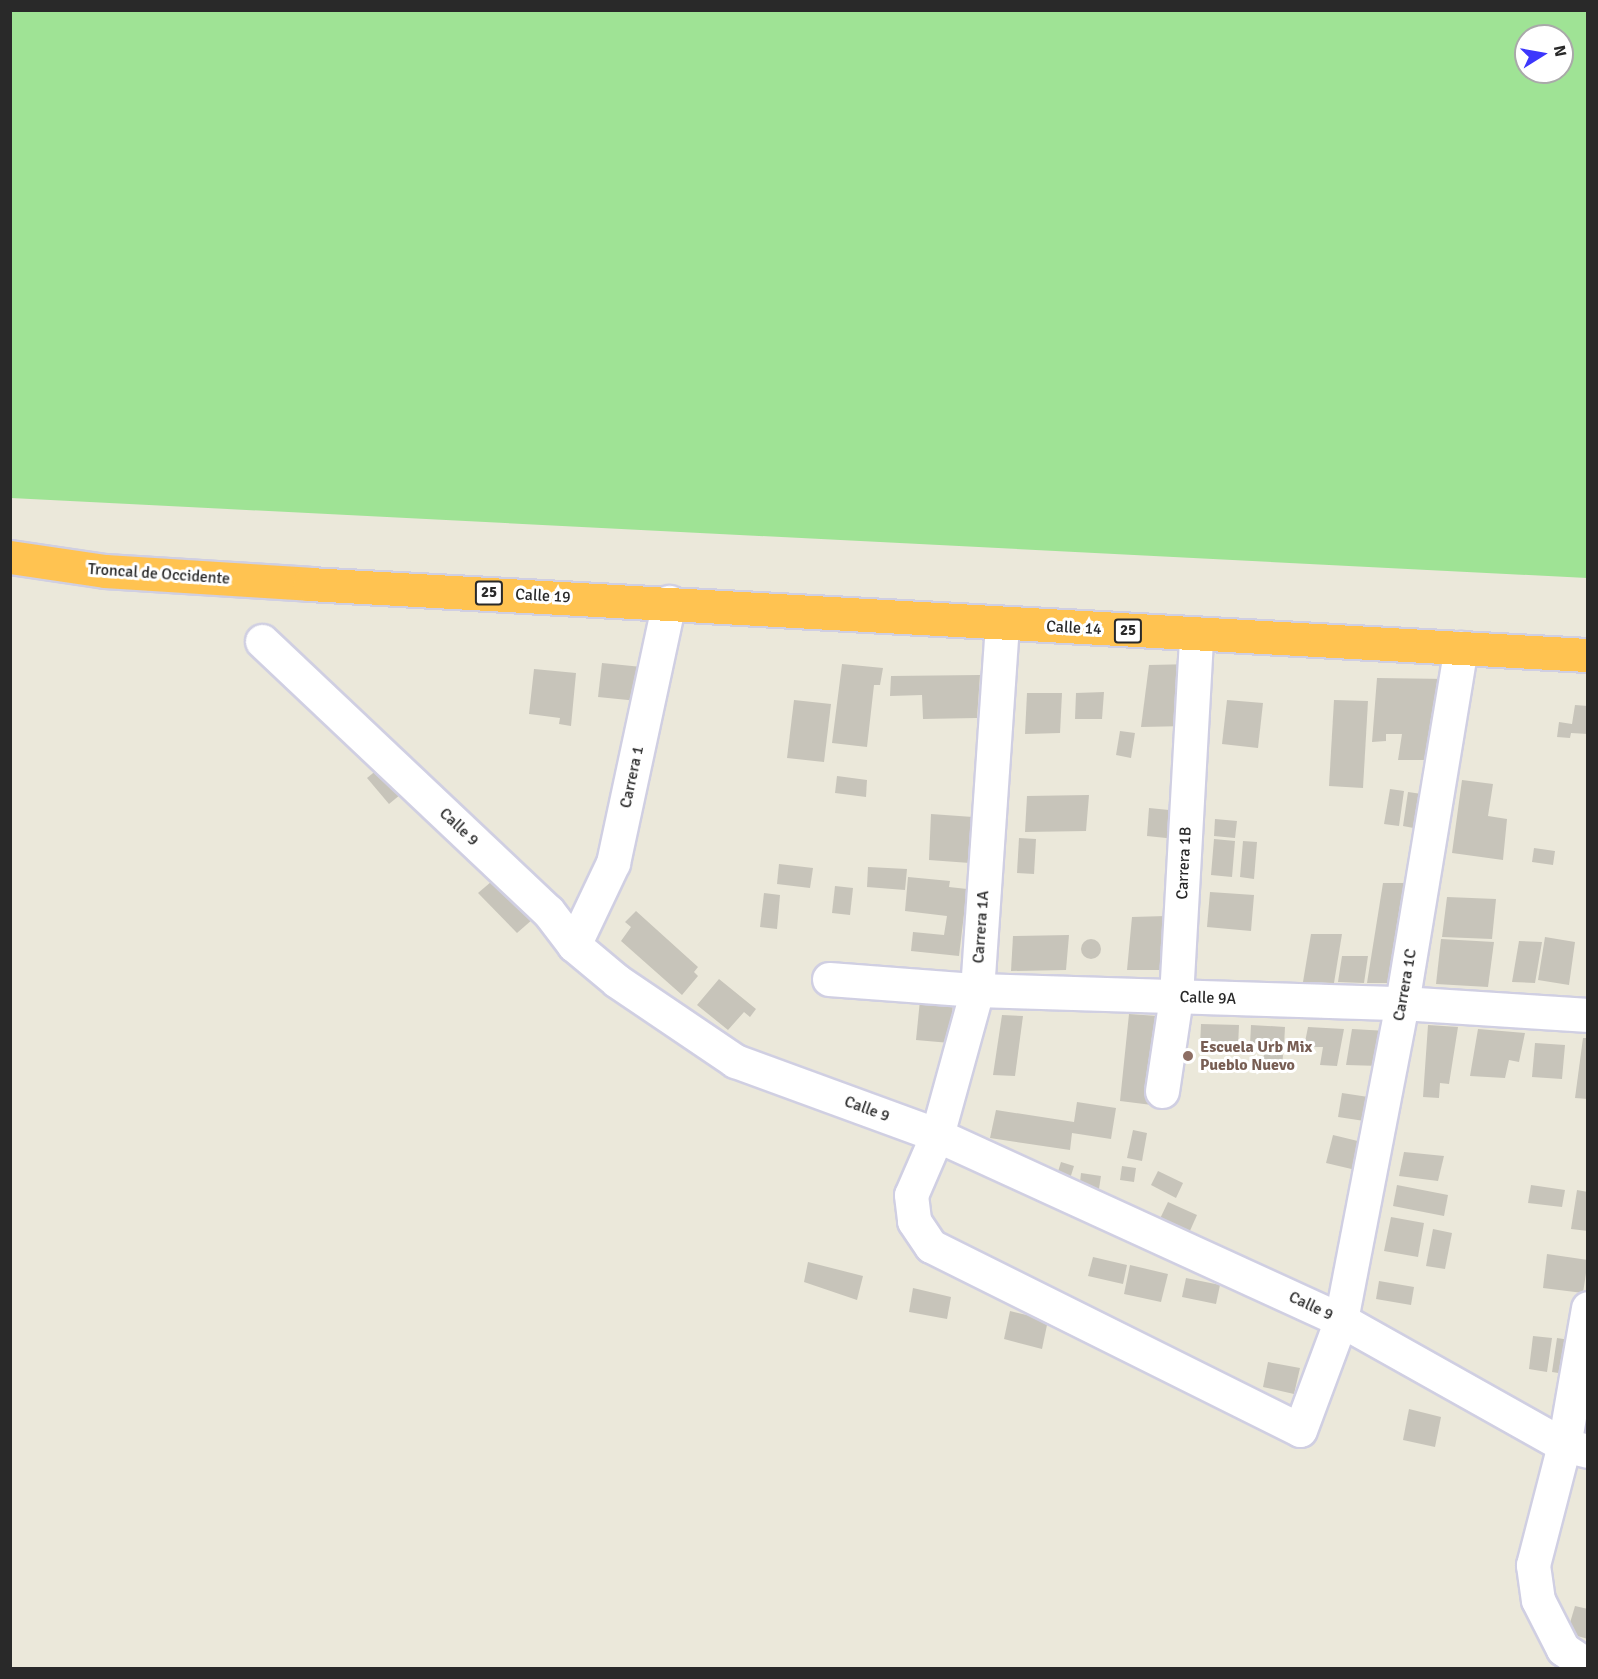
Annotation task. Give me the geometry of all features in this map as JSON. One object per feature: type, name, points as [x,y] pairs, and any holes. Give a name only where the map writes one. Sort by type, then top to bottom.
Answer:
[{"type":"highway","name":"Troncal de Occidente","points":[[10,557],[105,571],[309,584]]},
{"type":"highway","name":"Calle 19","points":[[309,584],[669,602]]},
{"type":"highway","name":"Calle 14","points":[[669,602],[1002,624],[1587,656]]},
{"type":"street","name":"Carrera 1","points":[[574,945],[613,863],[669,602]]},
{"type":"street","name":"Carrera 1A","points":[[914,1221],[911,1196],[936,1135],[977,990],[1002,624]]},
{"type":"street","name":"Carrera 1B","points":[[1162,1091],[1176,997],[1197,634]]},
{"type":"street","name":"Calle 9","points":[[262,641],[548,911],[574,945],[617,981],[735,1061],[936,1135],[1341,1320],[1576,1448]]},
{"type":"street","name":"Carrera 1C","points":[[914,1221],[931,1246],[1300,1430],[1341,1320],[1402,1003],[1461,648]]},
{"type":"street","name":"Calle 9A","points":[[829,979],[977,990],[1402,1003],[1587,1015]]},
{"type":"street","points":[[1587,1308],[1576,1448],[1533,1565],[1538,1600],[1563,1649],[1587,1666]]},
{"type":"green space","points":[[10,11],[1587,11],[1587,578],[11,498]]},
{"type":"building","points":[[602,663],[642,667],[638,701],[598,697]]},
{"type":"building","points":[[842,664],[883,668],[880,685],[874,685],[867,747],[832,743]]},
{"type":"building","points":[[1194,664],[1187,726],[1141,727],[1149,665]]},
{"type":"building","points":[[534,669],[576,673],[571,726],[559,724],[560,718],[529,714]]},
{"type":"building","points":[[980,675],[977,718],[923,719],[922,695],[890,696],[891,676]]},
{"type":"building","points":[[1377,678],[1448,679],[1435,760],[1398,760],[1402,734],[1386,734],[1386,741],[1372,742]]},
{"type":"building","points":[[1104,692],[1102,719],[1075,719],[1076,693]]},
{"type":"building","points":[[1027,693],[1062,693],[1060,733],[1025,734]]},
{"type":"building","points":[[794,700],[831,704],[824,762],[787,758]]},
{"type":"building","points":[[1227,700],[1263,703],[1258,748],[1222,744]]},
{"type":"building","points":[[1334,700],[1368,701],[1363,788],[1329,786]]},
{"type":"building","points":[[1575,705],[1588,706],[1588,734],[1571,733],[1570,738],[1557,737],[1559,722],[1572,724]]},
{"type":"building","points":[[1120,731],[1135,733],[1131,758],[1116,755]]},
{"type":"building","points":[[383,765],[406,790],[389,804],[367,778]]},
{"type":"building","points":[[837,776],[867,780],[866,797],[835,793]]},
{"type":"building","points":[[1462,780],[1493,784],[1488,816],[1507,819],[1503,860],[1452,853]]},
{"type":"building","points":[[1390,789],[1404,791],[1399,826],[1384,824]]},
{"type":"building","points":[[1408,792],[1429,795],[1424,830],[1403,826]]},
{"type":"building","points":[[1089,795],[1086,831],[1025,832],[1027,796]]},
{"type":"building","points":[[1149,808],[1179,811],[1176,839],[1147,836]]},
{"type":"building","points":[[931,814],[973,817],[970,863],[929,860]]},
{"type":"building","points":[[1215,819],[1237,821],[1235,838],[1214,836]]},
{"type":"building","points":[[1019,838],[1036,839],[1034,874],[1017,873]]},
{"type":"building","points":[[1214,839],[1235,841],[1232,877],[1211,875]]},
{"type":"building","points":[[1243,841],[1257,842],[1254,879],[1240,877]]},
{"type":"building","points":[[1534,848],[1555,851],[1553,865],[1532,862]]},
{"type":"building","points":[[779,864],[813,868],[810,888],[777,884]]},
{"type":"building","points":[[868,867],[907,869],[905,890],[867,887]]},
{"type":"building","points":[[498,876],[533,919],[517,933],[478,893]]},
{"type":"building","points":[[908,877],[950,881],[949,887],[967,889],[959,956],[911,951],[913,932],[944,935],[947,916],[905,911]]},
{"type":"building","points":[[1383,883],[1413,883],[1397,983],[1367,983]]},
{"type":"building","points":[[835,886],[853,888],[850,915],[832,913]]},
{"type":"building","points":[[1210,892],[1254,895],[1251,931],[1207,927]]},
{"type":"building","points":[[764,893],[780,895],[777,929],[760,927]]},
{"type":"building","points":[[1447,897],[1496,899],[1492,939],[1442,937]]},
{"type":"building","points":[[636,911],[698,967],[694,972],[698,976],[682,995],[621,941],[631,927],[625,922]]},
{"type":"building","points":[[1166,916],[1163,970],[1127,970],[1132,917]]},
{"type":"building","points":[[1311,934],[1342,934],[1334,983],[1303,982]]},
{"type":"building","points":[[1069,935],[1066,970],[1011,971],[1013,936]]},
{"type":"building","points":[[1545,937],[1575,942],[1569,985],[1538,980]]},
{"type":"building","points":[[1091,939],[1098,942],[1101,949],[1098,956],[1091,959],[1084,956],[1081,949],[1084,942]]},
{"type":"building","points":[[1441,939],[1494,942],[1488,987],[1436,984]]},
{"type":"building","points":[[1519,941],[1542,942],[1535,983],[1512,982]]},
{"type":"building","points":[[1342,956],[1368,956],[1364,983],[1338,982]]},
{"type":"building","points":[[719,979],[756,1009],[750,1017],[744,1012],[728,1030],[697,1005]]},
{"type":"building","points":[[920,1000],[953,1003],[950,1043],[916,1040]]},
{"type":"building","points":[[1129,1014],[1172,1017],[1159,1028],[1152,1105],[1120,1101]]},
{"type":"building","points":[[1002,1015],[1023,1016],[1015,1076],[993,1075]]},
{"type":"building","points":[[1201,1024],[1239,1025],[1238,1047],[1200,1047]]},
{"type":"building","points":[[1251,1025],[1285,1027],[1284,1046],[1250,1045]]},
{"type":"building","points":[[1428,1025],[1458,1027],[1449,1084],[1440,1083],[1439,1098],[1423,1097]]},
{"type":"building","points":[[1308,1027],[1344,1029],[1337,1066],[1320,1065],[1323,1047],[1304,1047]]},
{"type":"building","points":[[1352,1029],[1387,1031],[1381,1066],[1346,1065]]},
{"type":"building","points":[[1478,1029],[1525,1033],[1519,1062],[1509,1060],[1505,1078],[1470,1076]]},
{"type":"building","points":[[1583,1038],[1588,1038],[1588,1099],[1575,1098]]},
{"type":"building","points":[[1535,1043],[1565,1045],[1562,1079],[1532,1077]]},
{"type":"building","points":[[1264,1053],[1283,1055],[1282,1069],[1263,1068]]},
{"type":"building","points":[[1342,1093],[1375,1098],[1371,1122],[1338,1117]]},
{"type":"building","points":[[1077,1102],[1116,1108],[1111,1139],[1072,1133],[1070,1150],[990,1138],[996,1110],[1074,1122]]},
{"type":"building","points":[[1133,1130],[1147,1133],[1142,1161],[1127,1158]]},
{"type":"building","points":[[1333,1135],[1366,1143],[1360,1171],[1326,1163]]},
{"type":"building","points":[[1404,1152],[1444,1156],[1438,1181],[1399,1176]]},
{"type":"building","points":[[1061,1162],[1074,1166],[1069,1182],[1056,1178]]},
{"type":"building","points":[[1122,1166],[1136,1168],[1134,1182],[1120,1180]]},
{"type":"building","points":[[1158,1171],[1183,1183],[1176,1198],[1151,1185]]},
{"type":"building","points":[[1081,1173],[1101,1176],[1098,1195],[1079,1192]]},
{"type":"building","points":[[1397,1185],[1448,1195],[1444,1216],[1393,1206]]},
{"type":"building","points":[[1531,1185],[1565,1190],[1562,1207],[1528,1203]]},
{"type":"building","points":[[1577,1190],[1588,1192],[1588,1231],[1571,1229]]},
{"type":"building","points":[[1168,1202],[1197,1215],[1185,1242],[1155,1229]]},
{"type":"building","points":[[1391,1217],[1424,1223],[1418,1257],[1384,1251]]},
{"type":"building","points":[[1433,1229],[1452,1233],[1445,1269],[1426,1266]]},
{"type":"building","points":[[1547,1254],[1588,1260],[1583,1293],[1543,1288]]},
{"type":"building","points":[[1093,1257],[1127,1265],[1123,1284],[1088,1276]]},
{"type":"building","points":[[808,1262],[863,1276],[857,1300],[804,1282]]},
{"type":"building","points":[[1130,1265],[1168,1274],[1161,1302],[1124,1294]]},
{"type":"building","points":[[1186,1278],[1220,1285],[1216,1304],[1182,1297]]},
{"type":"building","points":[[1379,1281],[1414,1287],[1411,1305],[1376,1299]]},
{"type":"building","points":[[913,1288],[951,1297],[947,1319],[909,1312]]},
{"type":"building","points":[[1010,1311],[1048,1320],[1042,1349],[1004,1339]]},
{"type":"building","points":[[1533,1336],[1552,1338],[1547,1372],[1529,1369]]},
{"type":"building","points":[[1557,1338],[1576,1341],[1571,1375],[1552,1372]]},
{"type":"building","points":[[1268,1362],[1300,1368],[1294,1394],[1263,1387]]},
{"type":"building","points":[[1409,1409],[1441,1417],[1435,1447],[1403,1440]]},
{"type":"building","points":[[1575,1606],[1588,1609],[1588,1639],[1567,1633]]},
{"type":"place","name":"Escuela Urb Mix Pueblo Nuevo","points":[[1188,1056]]}]
